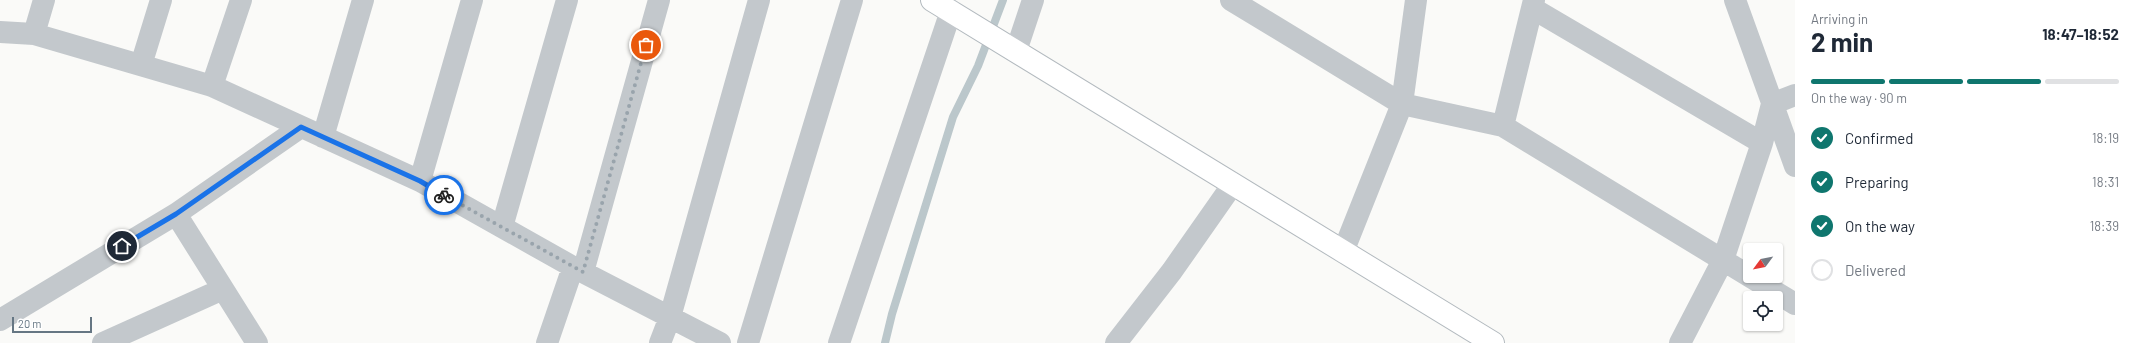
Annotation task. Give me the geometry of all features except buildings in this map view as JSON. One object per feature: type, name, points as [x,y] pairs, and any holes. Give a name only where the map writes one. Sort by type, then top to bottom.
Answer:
[{"type":"street","points":[[34,34],[44,0]]},
{"type":"street","points":[[141,65],[161,0]]},
{"type":"street","points":[[212,86],[241,0]]},
{"type":"street","points":[[323,137],[363,0]]},
{"type":"street","points":[[420,181],[472,0]]},
{"type":"street","points":[[502,227],[567,0]]},
{"type":"street","points":[[547,343],[578,269],[659,0]]},
{"type":"street","points":[[660,343],[670,317],[760,0]]},
{"type":"street","points":[[748,343],[852,0]]},
{"type":"street","points":[[932,0],[1493,343]]},
{"type":"street","points":[[1011,48],[1033,0]]},
{"type":"street","points":[[1231,0],[1402,104],[1503,126],[1795,304]]},
{"type":"street","points":[[1343,252],[1402,104],[1416,0]]},
{"type":"street","points":[[1735,0],[1795,166]]},
{"type":"street","points":[[1503,126],[1533,4],[1762,142]]},
{"type":"street","points":[[839,343],[957,16]]},
{"type":"street","points":[[0,32],[34,34],[212,86],[420,181],[578,269],[720,343]]},
{"type":"street","points":[[1772,104],[1795,95]]},
{"type":"street","points":[[1680,343],[1723,260],[1762,142],[1772,104]]},
{"type":"street","points":[[0,320],[176,214],[301,127]]},
{"type":"street","points":[[1116,343],[1172,271],[1233,184]]},
{"type":"street","points":[[176,214],[257,343]]},
{"type":"street","points":[[103,343],[223,289]]},
{"type":"waterway","points":[[885,343],[892,314],[953,117],[978,66],[1003,0]]},
{"type":"way so far","points":[[444,195],[583,272],[646,45]]},
{"type":"route","points":[[122,246],[176,214],[301,127],[420,181],[444,195]]}]
